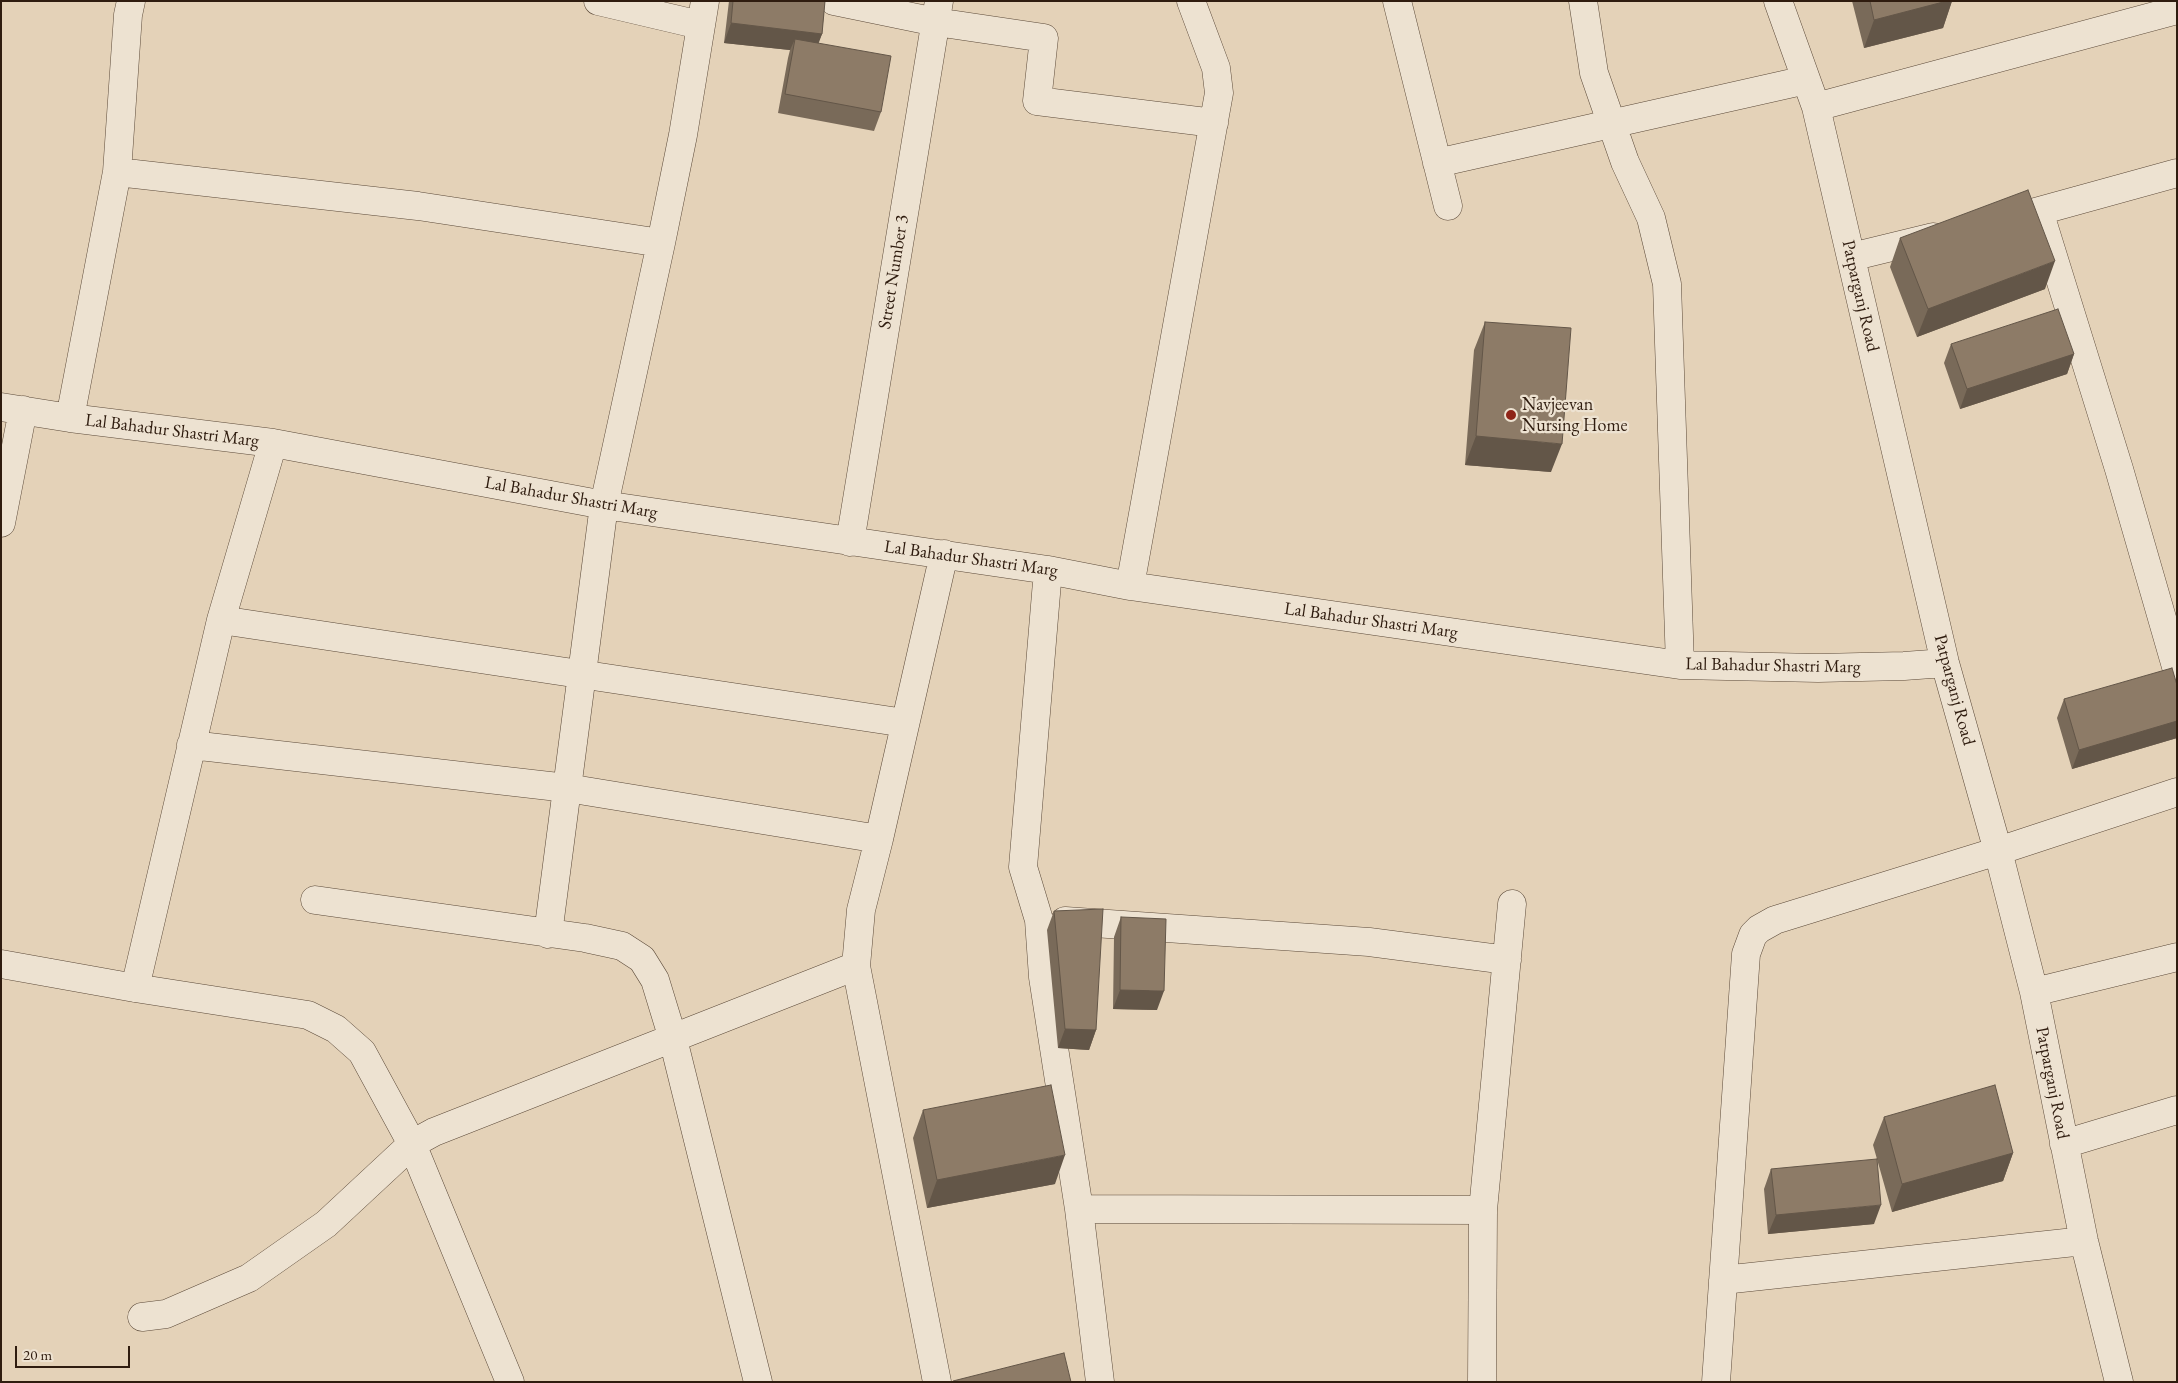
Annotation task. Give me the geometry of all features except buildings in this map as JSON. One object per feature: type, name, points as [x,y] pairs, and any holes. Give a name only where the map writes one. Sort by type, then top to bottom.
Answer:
[{"type":"street","points":[[70,418],[117,172],[128,15],[131,1]]},
{"type":"street","points":[[548,934],[604,505],[661,244],[682,135],[702,13],[598,1]]},
{"type":"street","points":[[834,1],[937,12],[1044,38],[1037,100],[1214,123]]},
{"type":"street","points":[[1130,586],[1219,93],[1216,68],[1191,1]]},
{"type":"street","points":[[1397,1],[1448,206]]},
{"type":"street","points":[[1583,1],[1594,72],[1626,162],[1651,218],[1667,284],[1680,665]]},
{"type":"street","name":"Patparganj Road","points":[[1778,1],[1816,107],[1945,663],[1998,851],[2034,992],[2084,1241],[2120,1382]]},
{"type":"street","points":[[1816,107],[2177,10]]},
{"type":"street","name":"Street Number 3","points":[[850,542],[937,12]]},
{"type":"street","points":[[1437,163],[1806,80]]},
{"type":"street","points":[[117,172],[418,206],[661,244]]},
{"type":"street","points":[[1992,223],[2177,173]]},
{"type":"street","points":[[2039,211],[2116,460],[2177,670]]},
{"type":"street","points":[[1851,257],[1954,232]]},
{"type":"street","points":[[1,522],[12,409]]},
{"type":"street","name":"Lal Bahadur Shastri Marg","points":[[12,409],[273,443],[604,505],[1048,570],[1130,586],[1680,665],[1818,668],[1945,663]]},
{"type":"street","points":[[135,988],[221,620],[273,443]]},
{"type":"street","points":[[937,1382],[856,966],[861,910],[944,554]]},
{"type":"street","points":[[1048,570],[1023,867],[1039,920],[1043,977],[1079,1209],[1100,1382]]},
{"type":"street","points":[[221,620],[905,723]]},
{"type":"street","points":[[191,745],[567,788],[879,839]]},
{"type":"street","points":[[1716,1382],[1746,954],[1753,935],[1774,920],[1998,851],[2177,792]]},
{"type":"street","points":[[315,900],[585,938],[622,946],[642,959],[655,980],[673,1039],[758,1382]]},
{"type":"street","points":[[1482,1382],[1483,1210],[1512,904]]},
{"type":"street","points":[[1039,920],[1369,942],[1507,960]]},
{"type":"street","points":[[2034,992],[2177,957]]},
{"type":"street","points":[[1,964],[135,988],[308,1015],[336,1029],[362,1052],[412,1144],[510,1382]]},
{"type":"street","points":[[142,1317],[166,1314],[249,1278],[326,1224],[412,1144],[434,1132],[856,966]]},
{"type":"street","points":[[2064,1144],[2177,1110]]},
{"type":"street","points":[[1079,1209],[1483,1210]]},
{"type":"street","points":[[1723,1280],[2084,1241]]},
{"type":"place","name":"Navjeevan Nursing Home","points":[[1511,415]]}]
